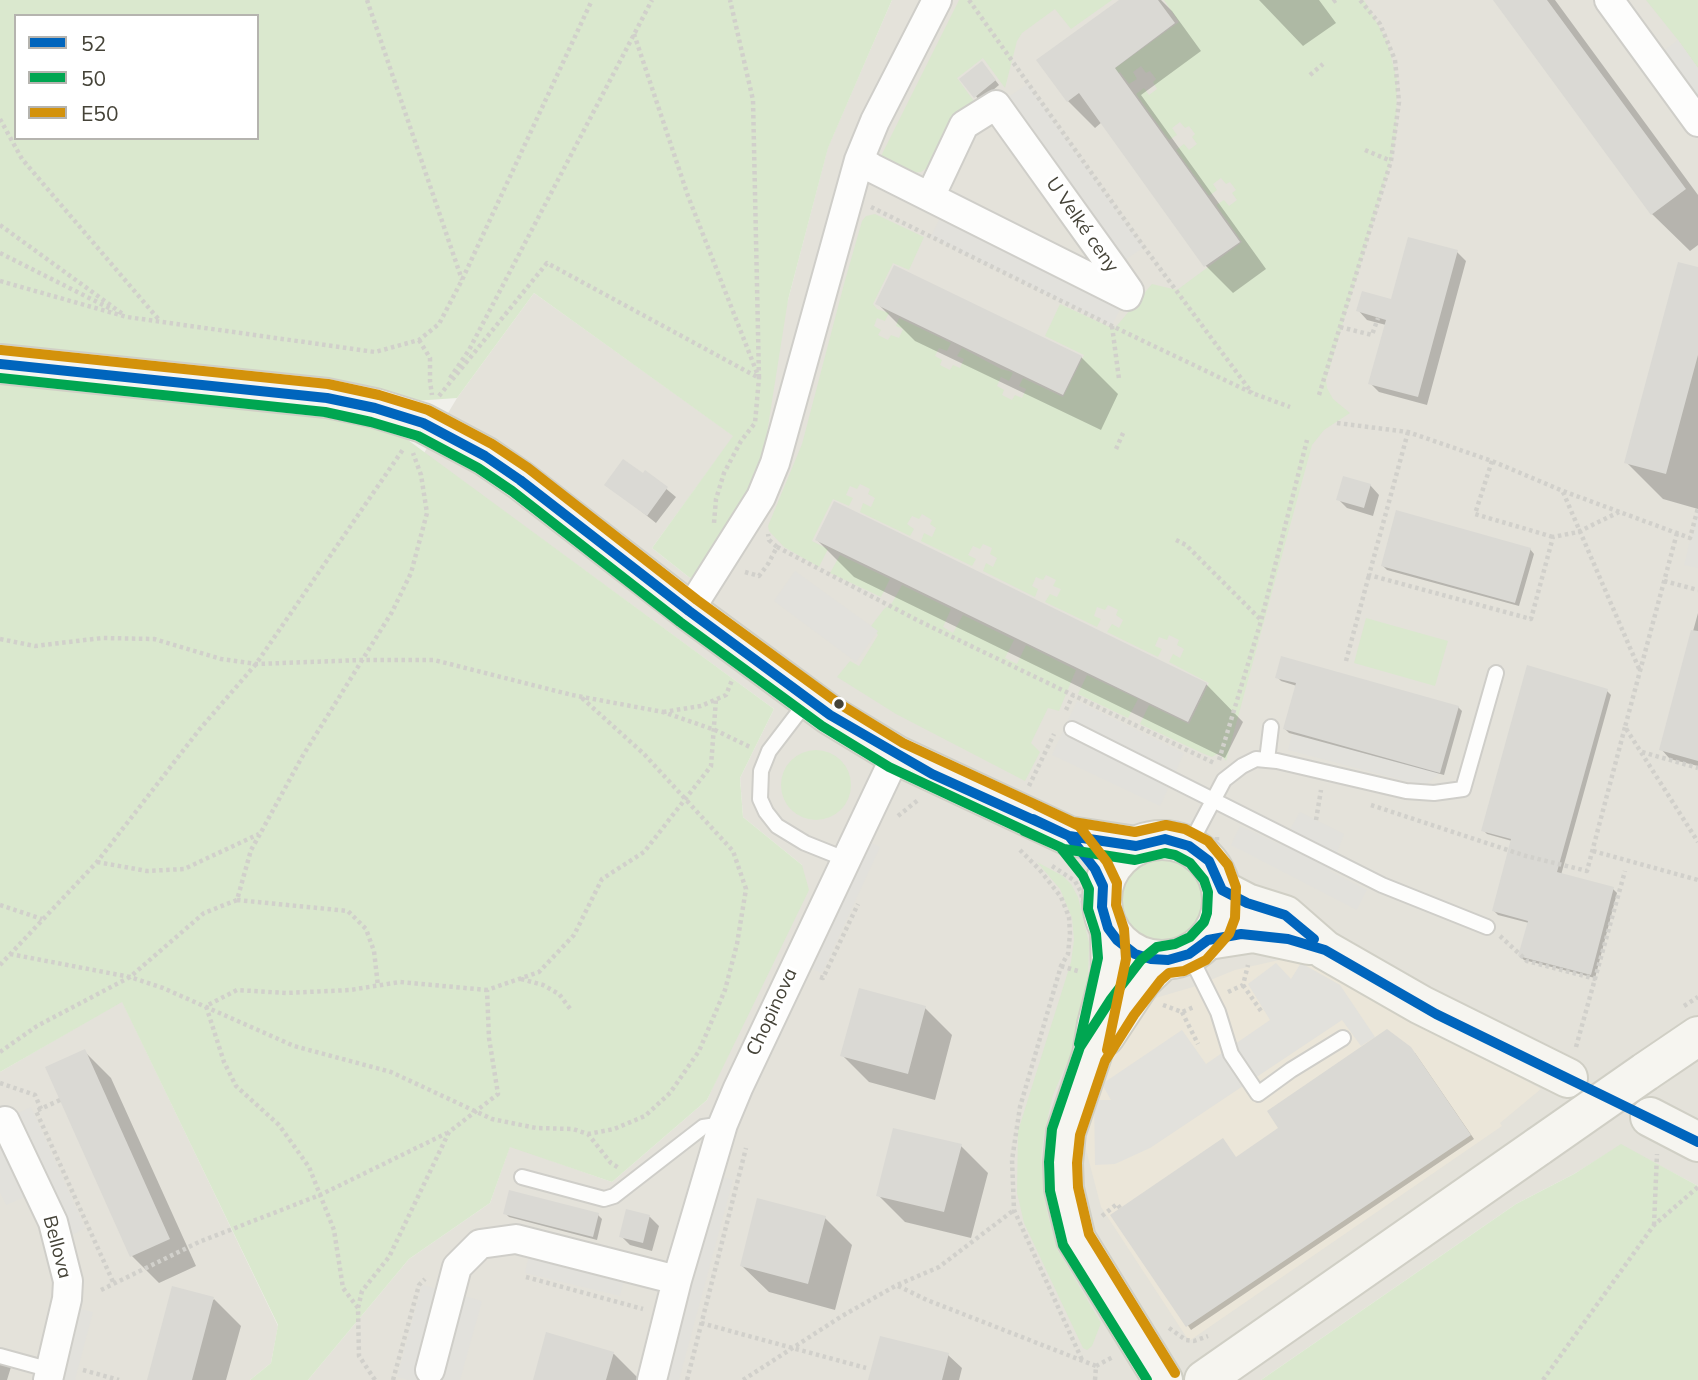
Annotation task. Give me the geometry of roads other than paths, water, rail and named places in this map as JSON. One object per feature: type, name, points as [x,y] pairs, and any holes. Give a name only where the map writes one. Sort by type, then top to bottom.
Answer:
[{"type":"street","points":[[689,611],[731,564],[775,463],[859,160],[875,121],[937,0]]},
{"type":"street","points":[[1609,0],[1698,122]]},
{"type":"street","name":"U Velké ceny","points":[[859,160],[930,197],[1127,296],[1129,291],[996,105],[964,125],[930,197]]},
{"type":"street","points":[[0,364],[327,398],[408,417],[448,434],[520,480],[689,611],[809,699],[896,755],[1069,836],[1141,836],[1165,839],[1187,831],[1216,873],[1222,890],[1221,916],[1187,951],[1142,980],[1092,1055]]},
{"type":"street","name":"Chopinova","points":[[652,1380],[677,1280],[723,1124],[759,1040],[896,755]]},
{"type":"street","points":[[1069,836],[1095,869],[1111,971],[1092,1055],[1066,1132],[1064,1189],[1076,1238],[1163,1380]]},
{"type":"street","points":[[1141,836],[1113,864],[1100,912],[1116,940],[1135,954],[1151,959],[1253,933],[1288,939],[1325,950]]},
{"type":"street","points":[[1222,890],[1247,903],[1285,915],[1325,950],[1436,1014],[1572,1063]]},
{"type":"street","points":[[1204,1380],[1698,1036]]},
{"type":"street","points":[[1654,1120],[1698,1142]]},
{"type":"street","name":"Bellova","points":[[5,1121],[53,1222],[68,1281],[67,1299],[49,1375]]},
{"type":"street","points":[[430,1370],[457,1267],[480,1244],[516,1239],[677,1280]]},
{"type":"lane","points":[[1187,831],[1214,801],[1224,780],[1256,759],[1406,791],[1434,793],[1463,789],[1496,673]]},
{"type":"lane","points":[[809,699],[767,757],[759,785],[760,799],[765,812],[777,825],[805,843],[845,859]]},
{"type":"lane","points":[[1067,724],[1382,885],[1487,927]]},
{"type":"lane","points":[[1267,760],[1271,727]]},
{"type":"lane","points":[[1187,951],[1231,1054],[1258,1094],[1343,1038]]},
{"type":"lane","points":[[522,1177],[604,1199],[614,1196],[703,1127],[723,1124]]},
{"type":"lane","points":[[0,1356],[49,1375]]}]
